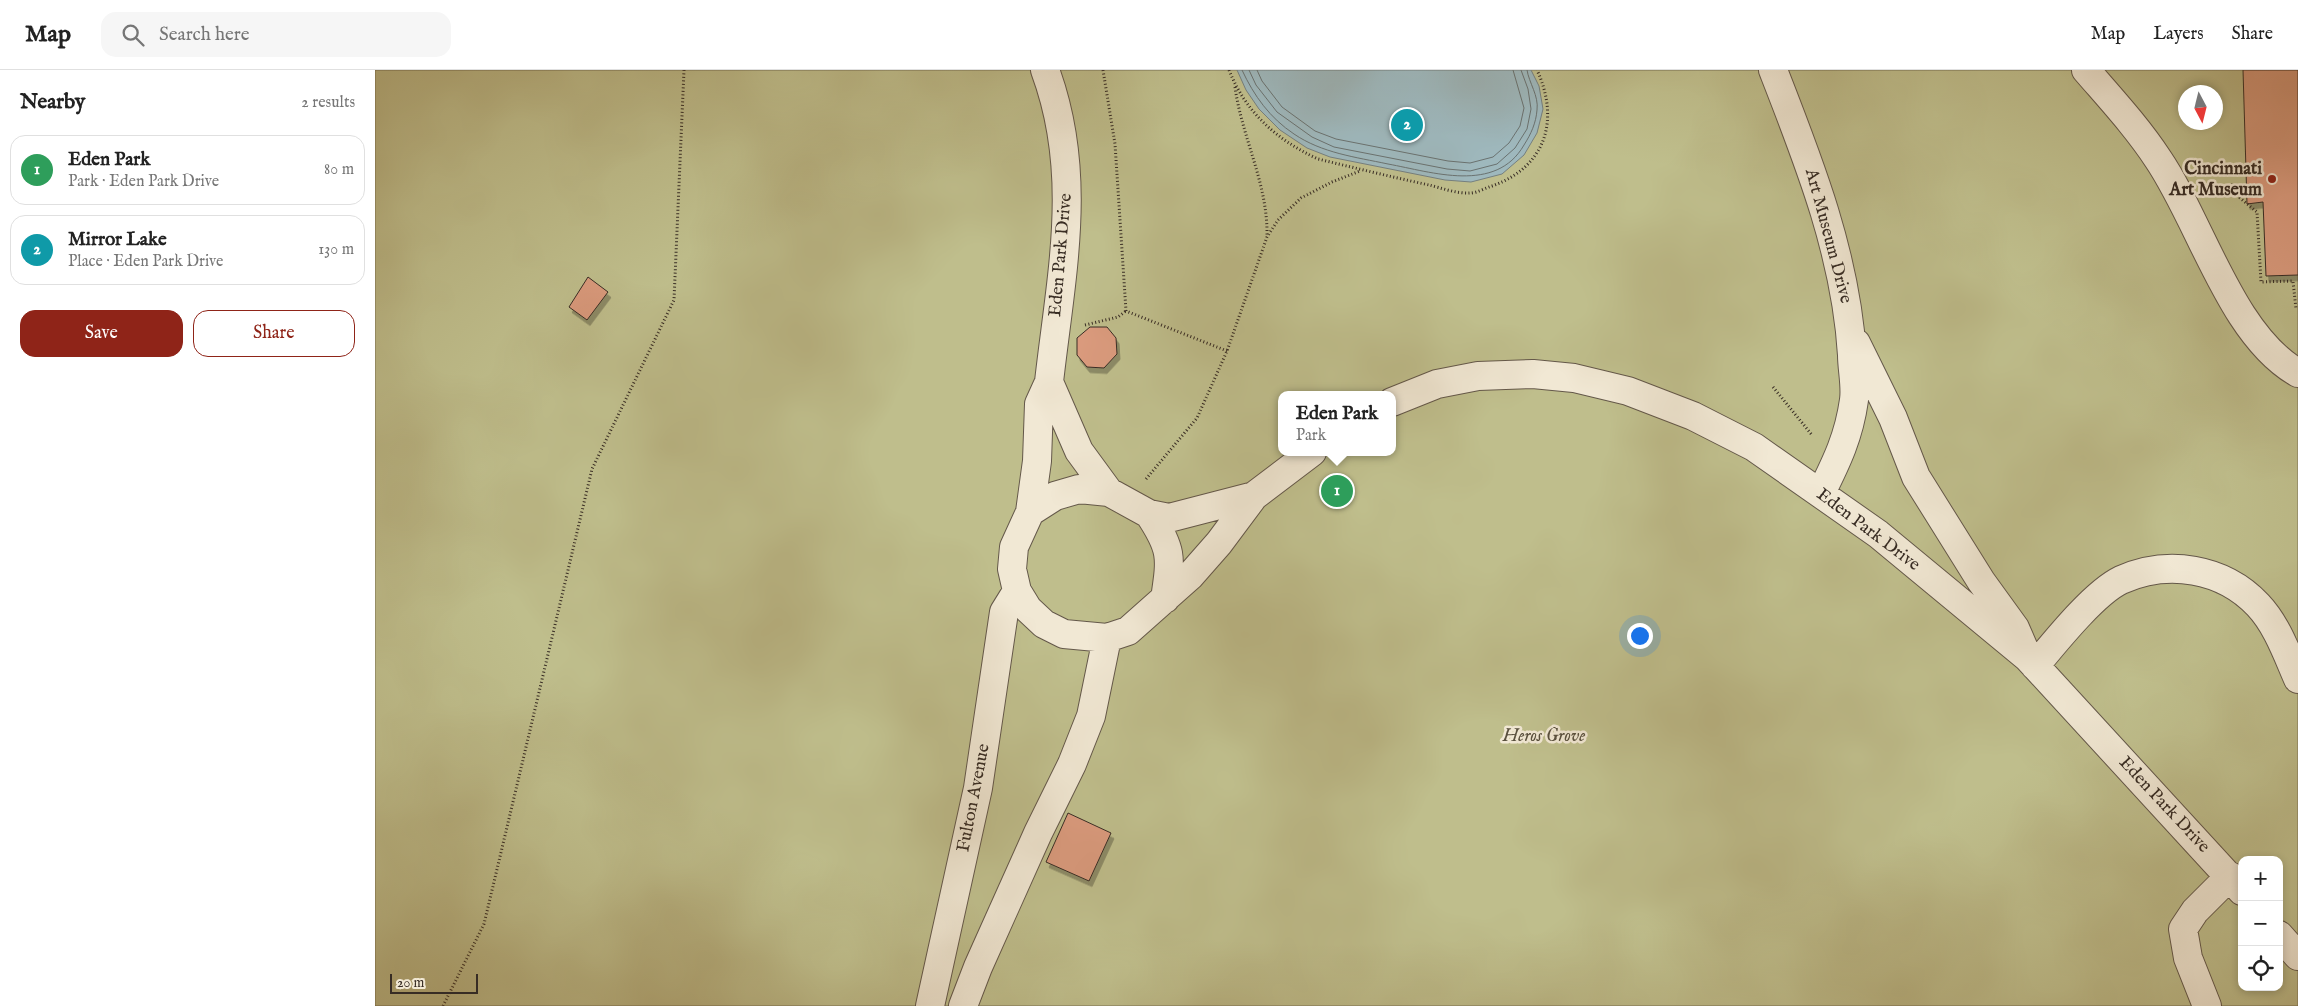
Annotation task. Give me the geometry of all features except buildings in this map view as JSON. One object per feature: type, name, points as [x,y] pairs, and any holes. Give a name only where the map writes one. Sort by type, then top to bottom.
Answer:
[{"type":"street","name":"Eden Park Drive","points":[[1045,70],[1065,145],[1069,211],[1049,382],[1039,404],[1037,461],[1030,512],[1013,547],[1012,569],[1017,591],[1028,609],[1044,624],[1064,634],[1107,638],[1128,631],[1165,599],[1219,544],[1254,496],[1307,456]]},
{"type":"street","name":"Art Museum Drive","points":[[1773,70],[1817,183],[1843,279],[1851,333],[1854,399],[1843,448],[1821,492]]},
{"type":"street","points":[[2086,70],[2158,159],[2247,324],[2277,359],[2298,373]]},
{"type":"street","points":[[1851,333],[1893,418],[1916,477],[1981,581],[2015,628],[2031,662],[2089,607],[2121,581],[2153,570],[2179,568],[2200,571],[2222,579],[2242,591],[2259,606],[2277,633],[2298,678]]},
{"type":"street","name":"Eden Park Drive","points":[[1396,400],[1437,384],[1478,376],[1533,374],[1574,378],[1628,391],[1693,416],[1754,448],[1821,492],[1877,534],[2031,662],[2236,883]]},
{"type":"street","name":"Eden Park Drive","points":[[1049,382],[1079,451],[1109,492]]},
{"type":"street","name":"Eden Park Drive","points":[[1030,512],[1055,496],[1079,489],[1109,492],[1149,514],[1169,518],[1254,496]]},
{"type":"street","name":"Eden Park Drive","points":[[1149,514],[1165,539],[1170,564],[1165,599]]},
{"type":"street","name":"Fulton Avenue","points":[[930,1006],[978,788],[1004,612],[1017,591]]},
{"type":"street","points":[[963,1006],[977,967],[1038,833],[1072,764],[1091,716],[1107,638]]},
{"type":"street","points":[[2207,1006],[2189,958],[2183,929],[2195,911],[2236,883]]},
{"type":"street","points":[[2283,939],[2298,956]]},
{"type":"path","points":[[443,1006],[484,924],[592,469],[674,300],[684,70]]},
{"type":"path","points":[[1103,70],[1115,144],[1126,311]]},
{"type":"path","points":[[1229,70],[1234,85],[1243,132],[1267,212],[1267,237]]},
{"type":"path","points":[[1234,85],[1250,109],[1268,128],[1296,149],[1318,159],[1470,193],[1504,181],[1527,166],[1543,142],[1548,128],[1549,113],[1545,87],[1537,70]]},
{"type":"path","points":[[1144,481],[1197,418],[1227,351],[1267,237],[1278,220],[1301,198],[1346,175],[1362,170]]},
{"type":"path","points":[[2225,187],[2235,184],[2240,198],[2257,212],[2261,282],[2293,281],[2296,309]]},
{"type":"path","points":[[1079,328],[1084,325],[1118,317],[1126,311]]},
{"type":"path","points":[[1126,311],[1227,351]]},
{"type":"path","points":[[1773,387],[1812,436]]},
{"type":"green space","name":"Heros Grove","points":[[375,70],[2298,70],[2298,1006],[375,1006]]},
{"type":"water","points":[[1237,70],[1531,70],[1539,86],[1543,109],[1537,133],[1524,155],[1502,174],[1471,182],[1445,180],[1330,157],[1307,148],[1280,130],[1259,109],[1246,90]]},
{"type":"place","name":"Mirror Lake","points":[[1407,125]]},
{"type":"place","name":"Cincinnati Art Museum","points":[[2272,179]]},
{"type":"place","name":"Eden Park","points":[[1337,491]]}]
